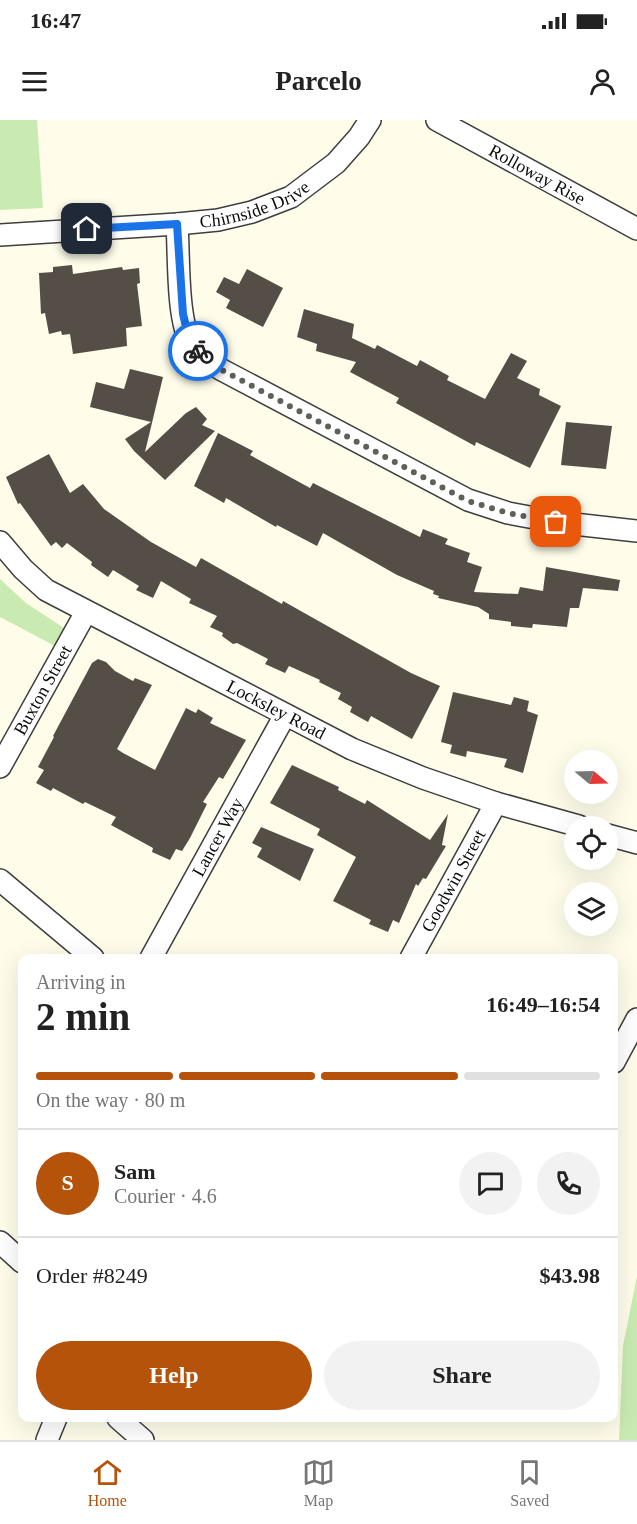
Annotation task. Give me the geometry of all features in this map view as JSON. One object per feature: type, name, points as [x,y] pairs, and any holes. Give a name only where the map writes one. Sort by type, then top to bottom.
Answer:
[{"type":"street","name":"Chirnside Drive","points":[[0,235],[177,224],[252,212],[291,197],[336,163],[359,137],[369,120]]},
{"type":"street","name":"Rolloway Rise","points":[[436,120],[637,229]]},
{"type":"street","points":[[177,224],[183,314],[189,339],[202,357],[222,370],[468,501],[508,513],[556,522],[637,531]]},
{"type":"street","name":"Locksley Road","points":[[0,542],[23,569],[46,590],[352,749],[423,778],[496,803],[564,822]]},
{"type":"street","name":"Buxton Street","points":[[0,766],[86,612]]},
{"type":"street","name":"Lancer Way","points":[[153,954],[285,715]]},
{"type":"street","name":"Goodwin Street","points":[[413,954],[496,803]]},
{"type":"street","points":[[618,838],[637,843]]},
{"type":"street","points":[[0,880],[88,954]]},
{"type":"street","points":[[618,1055],[637,1019]]},
{"type":"street","points":[[0,1242],[18,1258]]},
{"type":"street","points":[[47,1440],[54,1422]]},
{"type":"street","points":[[123,1422],[143,1440]]},
{"type":"green space","points":[[0,120],[37,120],[43,208],[0,210]]},
{"type":"green space","points":[[0,579],[26,603],[64,628],[55,646],[0,617]]},
{"type":"green space","points":[[637,1276],[637,1440],[619,1440],[623,1346]]},
{"type":"building","points":[[72,265],[73,274],[122,267],[123,270],[139,268],[140,283],[137,284],[142,326],[126,328],[127,346],[73,354],[70,334],[62,335],[61,331],[49,334],[45,313],[41,314],[39,273],[53,272],[53,267]]},
{"type":"building","points":[[247,269],[283,288],[263,327],[226,308],[230,300],[216,292],[224,277],[239,284]]},
{"type":"building","points":[[304,309],[354,324],[352,338],[375,349],[377,345],[417,366],[420,360],[449,376],[447,380],[485,399],[511,353],[527,361],[517,378],[540,389],[539,395],[561,406],[530,468],[476,442],[475,446],[396,403],[399,398],[350,372],[356,362],[316,351],[317,344],[297,337]]},
{"type":"building","points":[[130,369],[163,377],[145,452],[186,413],[196,407],[207,419],[202,425],[215,431],[165,480],[134,451],[125,439],[151,422],[90,407],[96,382],[124,389]]},
{"type":"building","points":[[566,422],[612,426],[606,469],[561,465]]},
{"type":"building","points":[[218,433],[253,451],[250,455],[310,488],[313,483],[420,537],[423,529],[448,539],[445,544],[470,553],[467,562],[482,567],[474,592],[518,594],[520,587],[543,591],[546,567],[620,580],[618,591],[583,588],[579,608],[570,608],[567,627],[533,624],[532,628],[511,626],[511,622],[489,619],[489,614],[478,607],[438,598],[439,596],[433,594],[434,591],[397,575],[323,533],[317,546],[277,525],[276,527],[226,498],[224,503],[194,486]]},
{"type":"building","points":[[49,454],[70,493],[83,484],[104,509],[151,542],[196,567],[201,558],[282,604],[283,601],[411,673],[440,686],[412,739],[371,716],[368,722],[350,712],[352,707],[338,699],[341,693],[319,682],[320,680],[289,666],[285,673],[265,664],[268,659],[237,643],[233,644],[222,636],[223,633],[210,627],[217,616],[189,603],[191,599],[161,581],[153,598],[136,590],[139,586],[113,570],[108,577],[67,543],[62,548],[56,542],[51,546],[20,503],[18,504],[6,477]]},
{"type":"building","points":[[98,659],[133,681],[135,678],[152,685],[117,749],[123,753],[155,770],[186,708],[196,713],[198,709],[213,718],[210,723],[246,740],[223,779],[219,777],[203,802],[207,804],[182,851],[176,849],[170,860],[152,852],[153,848],[111,825],[116,817],[85,802],[83,804],[53,788],[51,791],[36,783],[44,770],[38,767],[53,736],[92,663]]},
{"type":"building","points":[[453,692],[511,705],[514,697],[529,701],[527,711],[538,715],[523,773],[504,767],[507,759],[467,751],[466,757],[450,753],[452,745],[441,742]]},
{"type":"building","points":[[292,765],[339,787],[338,790],[365,804],[367,800],[430,840],[448,814],[442,845],[446,846],[426,879],[423,878],[418,886],[416,884],[399,923],[393,920],[388,932],[369,924],[371,920],[333,901],[356,857],[317,835],[320,829],[270,803]]},
{"type":"building","points":[[261,827],[314,849],[300,881],[257,857],[262,848],[252,843]]},
{"type":"way so far","points":[[198,351],[202,357],[222,370],[468,501],[508,513],[556,522]]},
{"type":"route","points":[[87,229],[177,224],[183,314],[189,339],[198,351]]}]
